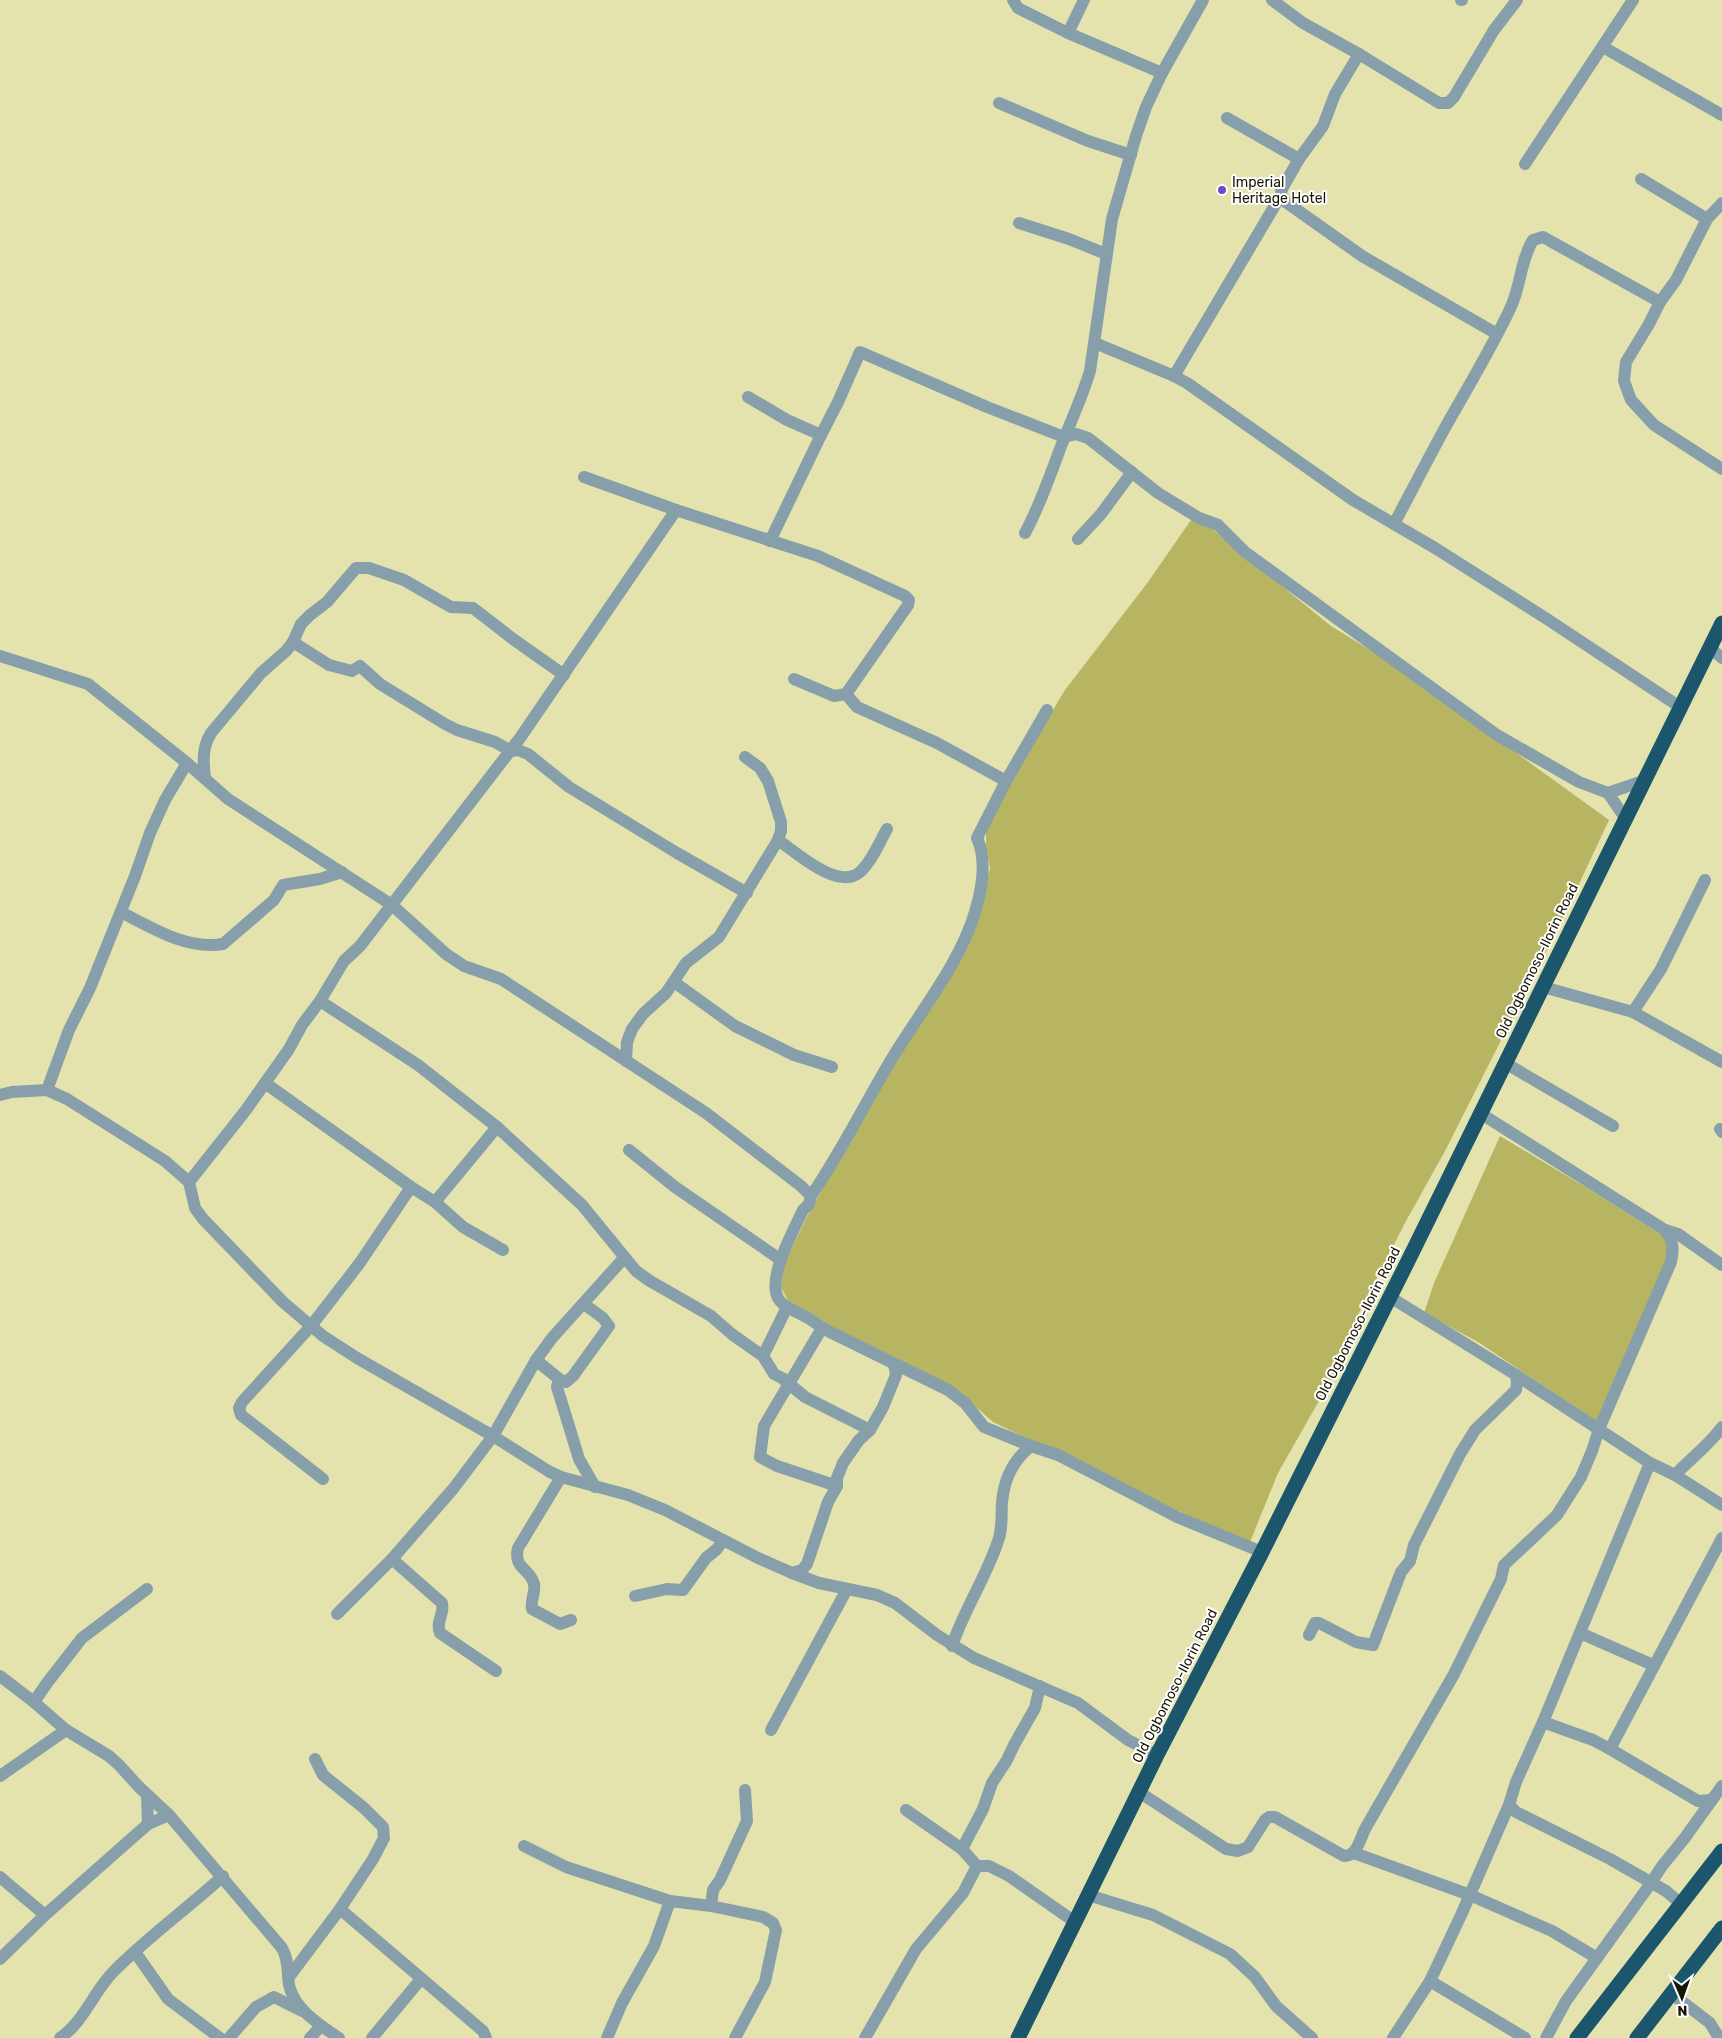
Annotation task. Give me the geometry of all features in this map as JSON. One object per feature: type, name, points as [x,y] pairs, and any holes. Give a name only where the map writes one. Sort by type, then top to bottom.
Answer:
[{"type":"highway","name":"Old Ogbomoso-Ilorin Road","points":[[1018,2038],[1157,1755],[1262,1552],[1390,1297],[1680,707],[1716,653],[1722,623]]},
{"type":"highway","points":[[1577,2038],[1722,1851]]},
{"type":"highway","points":[[1637,2038],[1722,1928]]},
{"type":"street","points":[[1013,0],[1018,8],[1162,73]]},
{"type":"street","points":[[1068,32],[1084,0]]},
{"type":"street","points":[[1025,533],[1040,504],[1064,437],[1084,392],[1090,371],[1112,219],[1146,107],[1162,73],[1203,0]]},
{"type":"street","points":[[1272,0],[1304,23],[1439,103],[1448,103],[1454,98],[1494,30],[1517,0]]},
{"type":"street","points":[[1525,164],[1633,0]]},
{"type":"street","points":[[1603,48],[1722,115]]},
{"type":"street","points":[[1174,376],[1281,195],[1282,187],[1299,159],[1324,126],[1335,94],[1359,54]]},
{"type":"street","points":[[999,103],[1088,141],[1131,155]]},
{"type":"street","points":[[1227,118],[1299,159]]},
{"type":"street","points":[[1641,179],[1707,219]]},
{"type":"street","points":[[1281,195],[1288,205],[1362,256],[1497,334]]},
{"type":"street","points":[[1722,203],[1707,219],[1676,280],[1660,302],[1626,362],[1624,381],[1631,400],[1654,425],[1722,470]]},
{"type":"street","points":[[1019,223],[1069,239],[1106,254]]},
{"type":"street","points":[[1394,524],[1482,364],[1518,292],[1527,250],[1533,240],[1543,237],[1660,302]]},
{"type":"street","points":[[1095,344],[1187,383],[1353,500],[1547,618],[1680,707]]},
{"type":"street","points":[[770,541],[804,467],[838,402],[860,352],[987,407],[1064,437],[1076,434],[1088,438],[1158,493],[1200,518],[1218,525],[1245,552],[1497,735],[1579,782],[1608,793],[1625,818]]},
{"type":"street","points":[[748,398],[787,420],[821,435]]},
{"type":"street","points":[[1078,539],[1101,514],[1132,472]]},
{"type":"street","points":[[584,477],[676,510],[818,556],[906,596],[909,600],[908,605],[846,694],[834,696],[794,679]]},
{"type":"street","points":[[188,1182],[246,1110],[288,1050],[344,961],[360,946],[511,751],[676,510]]},
{"type":"street","points":[[205,778],[204,744],[211,733],[261,673],[279,658],[293,642],[301,624],[327,602],[356,568],[362,567],[404,580],[445,605],[474,608],[513,639],[564,675]]},
{"type":"street","points":[[293,642],[329,665],[352,671],[360,666],[380,684],[457,730],[480,736],[511,751],[518,750],[528,754],[569,786],[677,853],[747,893]]},
{"type":"street","points":[[0,656],[88,684],[187,763],[228,799],[392,905],[446,954],[464,966],[500,979],[706,1113],[811,1196]]},
{"type":"street","points":[[846,694],[858,707],[937,744],[1006,781]]},
{"type":"street","points":[[1047,710],[1006,781],[977,838],[982,851],[982,873],[976,912],[970,927],[952,963],[869,1096],[811,1196],[809,1204],[803,1210],[781,1260],[774,1287],[780,1302],[808,1317],[822,1328],[948,1390],[965,1402],[984,1427],[1058,1455],[1177,1517],[1262,1552]]},
{"type":"street","points":[[626,1061],[627,1042],[632,1029],[643,1014],[666,993],[686,963],[719,937],[778,840],[781,822],[768,782],[760,768],[745,757]]},
{"type":"street","points":[[47,1090],[69,1030],[90,988],[165,800],[187,763]]},
{"type":"street","points":[[1608,793],[1643,781]]},
{"type":"street","points":[[778,840],[836,878],[848,878],[858,874],[865,867],[887,829]]},
{"type":"street","points":[[121,912],[176,938],[198,944],[223,944],[274,900],[283,885],[320,879],[342,872]]},
{"type":"street","points":[[1633,1012],[1661,970],[1705,880]]},
{"type":"street","points":[[674,982],[735,1026],[794,1055],[832,1067]]},
{"type":"street","points":[[1543,987],[1633,1012],[1720,1057]]},
{"type":"street","points":[[320,1001],[418,1065],[497,1127],[582,1205],[624,1258],[650,1281],[711,1316],[733,1335],[763,1356],[774,1374],[805,1397],[832,1409],[870,1430]]},
{"type":"street","points":[[1505,1063],[1613,1126]]},
{"type":"street","points":[[265,1083],[411,1187],[436,1202],[463,1227],[503,1250]]},
{"type":"street","points":[[0,1095],[12,1092],[47,1090],[67,1099],[165,1161],[188,1182],[196,1208],[203,1219],[284,1302],[323,1336],[357,1358],[494,1436],[561,1477],[628,1495],[665,1510],[758,1558],[792,1573],[819,1583],[877,1595],[895,1603],[952,1646],[974,1658],[1086,1707],[1128,1740],[1157,1755]]},
{"type":"street","points":[[1480,1113],[1665,1230],[1678,1234],[1722,1266]]},
{"type":"street","points":[[436,1202],[497,1127]]},
{"type":"street","points":[[629,1150],[675,1187],[781,1260]]},
{"type":"street","points":[[323,1480],[241,1415],[239,1408],[242,1402],[311,1326],[359,1264],[411,1187]]},
{"type":"street","points":[[1139,1792],[1226,1849],[1238,1851],[1248,1847],[1266,1820],[1269,1817],[1275,1817],[1344,1856],[1350,1856],[1354,1852],[1365,1829],[1454,1674],[1501,1580],[1504,1565],[1557,1515],[1581,1477],[1599,1429],[1671,1262],[1673,1249],[1671,1238],[1665,1230]]},
{"type":"street","points":[[336,1614],[392,1559],[453,1489],[494,1436],[536,1360],[552,1338],[624,1258]]},
{"type":"street","points":[[1390,1297],[1516,1375],[1650,1463],[1676,1475],[1722,1505]]},
{"type":"street","points":[[536,1360],[559,1379],[566,1382],[573,1376],[609,1326],[603,1318],[584,1304]]},
{"type":"street","points":[[763,1356],[787,1307]]},
{"type":"street","points":[[822,1328],[764,1426],[760,1457],[777,1466],[836,1486]]},
{"type":"street","points":[[792,1573],[802,1570],[807,1564],[828,1502],[836,1486],[836,1478],[843,1464],[860,1440],[870,1430],[884,1407],[896,1375],[894,1364]]},
{"type":"street","points":[[1309,1635],[1315,1623],[1319,1622],[1356,1642],[1373,1644],[1401,1572],[1410,1562],[1414,1545],[1460,1454],[1481,1423],[1516,1390],[1516,1375]]},
{"type":"street","points":[[559,1379],[557,1387],[579,1459],[595,1487]]},
{"type":"street","points":[[1676,1475],[1692,1457],[1709,1444],[1722,1427]]},
{"type":"street","points":[[952,1646],[961,1619],[1002,1531],[1003,1491],[1012,1468],[1017,1458],[1031,1446]]},
{"type":"street","points":[[1393,2038],[1430,1981],[1470,1895],[1510,1805],[1516,1782],[1580,1634],[1650,1463]]},
{"type":"street","points":[[561,1477],[518,1548],[516,1557],[519,1564],[531,1578],[534,1586],[532,1609],[560,1624],[571,1620]]},
{"type":"street","points":[[1610,1749],[1722,1538]]},
{"type":"street","points":[[635,1596],[667,1589],[684,1590],[706,1558],[717,1549],[723,1540]]},
{"type":"street","points":[[392,1559],[442,1602],[443,1608],[438,1627],[440,1633],[496,1671]]},
{"type":"street","points":[[34,1702],[82,1638],[147,1589]]},
{"type":"street","points":[[771,1730],[847,1589]]},
{"type":"street","points":[[1580,1634],[1653,1666]]},
{"type":"street","points":[[0,1676],[66,1730],[109,1756],[169,1815],[223,1876],[282,1948],[286,1956],[290,1989],[294,1997],[321,2026],[338,2038]]},
{"type":"street","points":[[962,1849],[983,1809],[992,1783],[1007,1760],[1035,1708],[1040,1686]]},
{"type":"street","points":[[1543,1722],[1593,1740],[1698,1801],[1712,1800]]},
{"type":"street","points":[[0,1776],[66,1730]]},
{"type":"street","points":[[288,1977],[340,1909],[374,1858],[384,1838],[384,1827],[324,1775],[315,1759]]},
{"type":"street","points":[[1546,2038],[1566,2001],[1662,1866],[1722,1786]]},
{"type":"street","points":[[711,1906],[713,1890],[720,1880],[747,1821],[745,1790]]},
{"type":"street","points":[[147,1795],[148,1824]]},
{"type":"street","points":[[1698,1801],[1702,1814]]},
{"type":"street","points":[[1510,1805],[1516,1812],[1610,1859],[1666,1891],[1681,1904]]},
{"type":"street","points":[[906,1810],[962,1849],[977,1866],[989,1866],[1010,1876],[1075,1922]]},
{"type":"street","points":[[0,1959],[45,1915],[148,1824],[169,1815]]},
{"type":"street","points":[[524,1846],[566,1867],[670,1901],[711,1906],[763,1917],[773,1923],[776,1930],[765,1982],[735,2038]]},
{"type":"street","points":[[1354,1852],[1470,1895],[1552,1931],[1597,1958]]},
{"type":"street","points":[[865,2038],[916,1949],[963,1893],[977,1866]]},
{"type":"street","points":[[60,2038],[71,2034],[103,1983],[135,1952],[223,1876]]},
{"type":"street","points":[[0,1877],[45,1915]]},
{"type":"street","points":[[1088,1895],[1154,1915],[1230,1954],[1255,1977],[1276,2006],[1312,2038]]},
{"type":"street","points":[[607,2038],[622,2003],[654,1946],[670,1901]]},
{"type":"street","points":[[340,1909],[483,2031],[486,2038]]},
{"type":"street","points":[[135,1952],[168,1999],[220,2038]]},
{"type":"street","points":[[372,2038],[421,1979]]},
{"type":"street","points":[[1430,1981],[1525,2038]]},
{"type":"street","points":[[1671,1993],[1710,2023],[1720,2038]]},
{"type":"street","points":[[229,2038],[256,2007],[274,1998],[306,2012]]},
{"type":"street","points":[[310,2038],[321,2026]]},
{"type":"shaded area","points":[[1191,520],[1211,528],[1331,626],[1375,653],[1447,703],[1609,820],[1564,916],[1445,1151],[1406,1221],[1358,1315],[1332,1378],[1278,1473],[1250,1542],[1131,1489],[993,1422],[955,1389],[828,1327],[788,1301],[781,1287],[783,1266],[808,1215],[981,905],[990,868],[986,846],[986,827],[1016,771],[1065,690],[1148,582]]},
{"type":"shaded area","points":[[1500,1136],[1665,1237],[1669,1251],[1664,1267],[1596,1421],[1478,1342],[1424,1313],[1434,1283]]},
{"type":"place","name":"Imperial Heritage Hotel","points":[[1222,190]]}]
